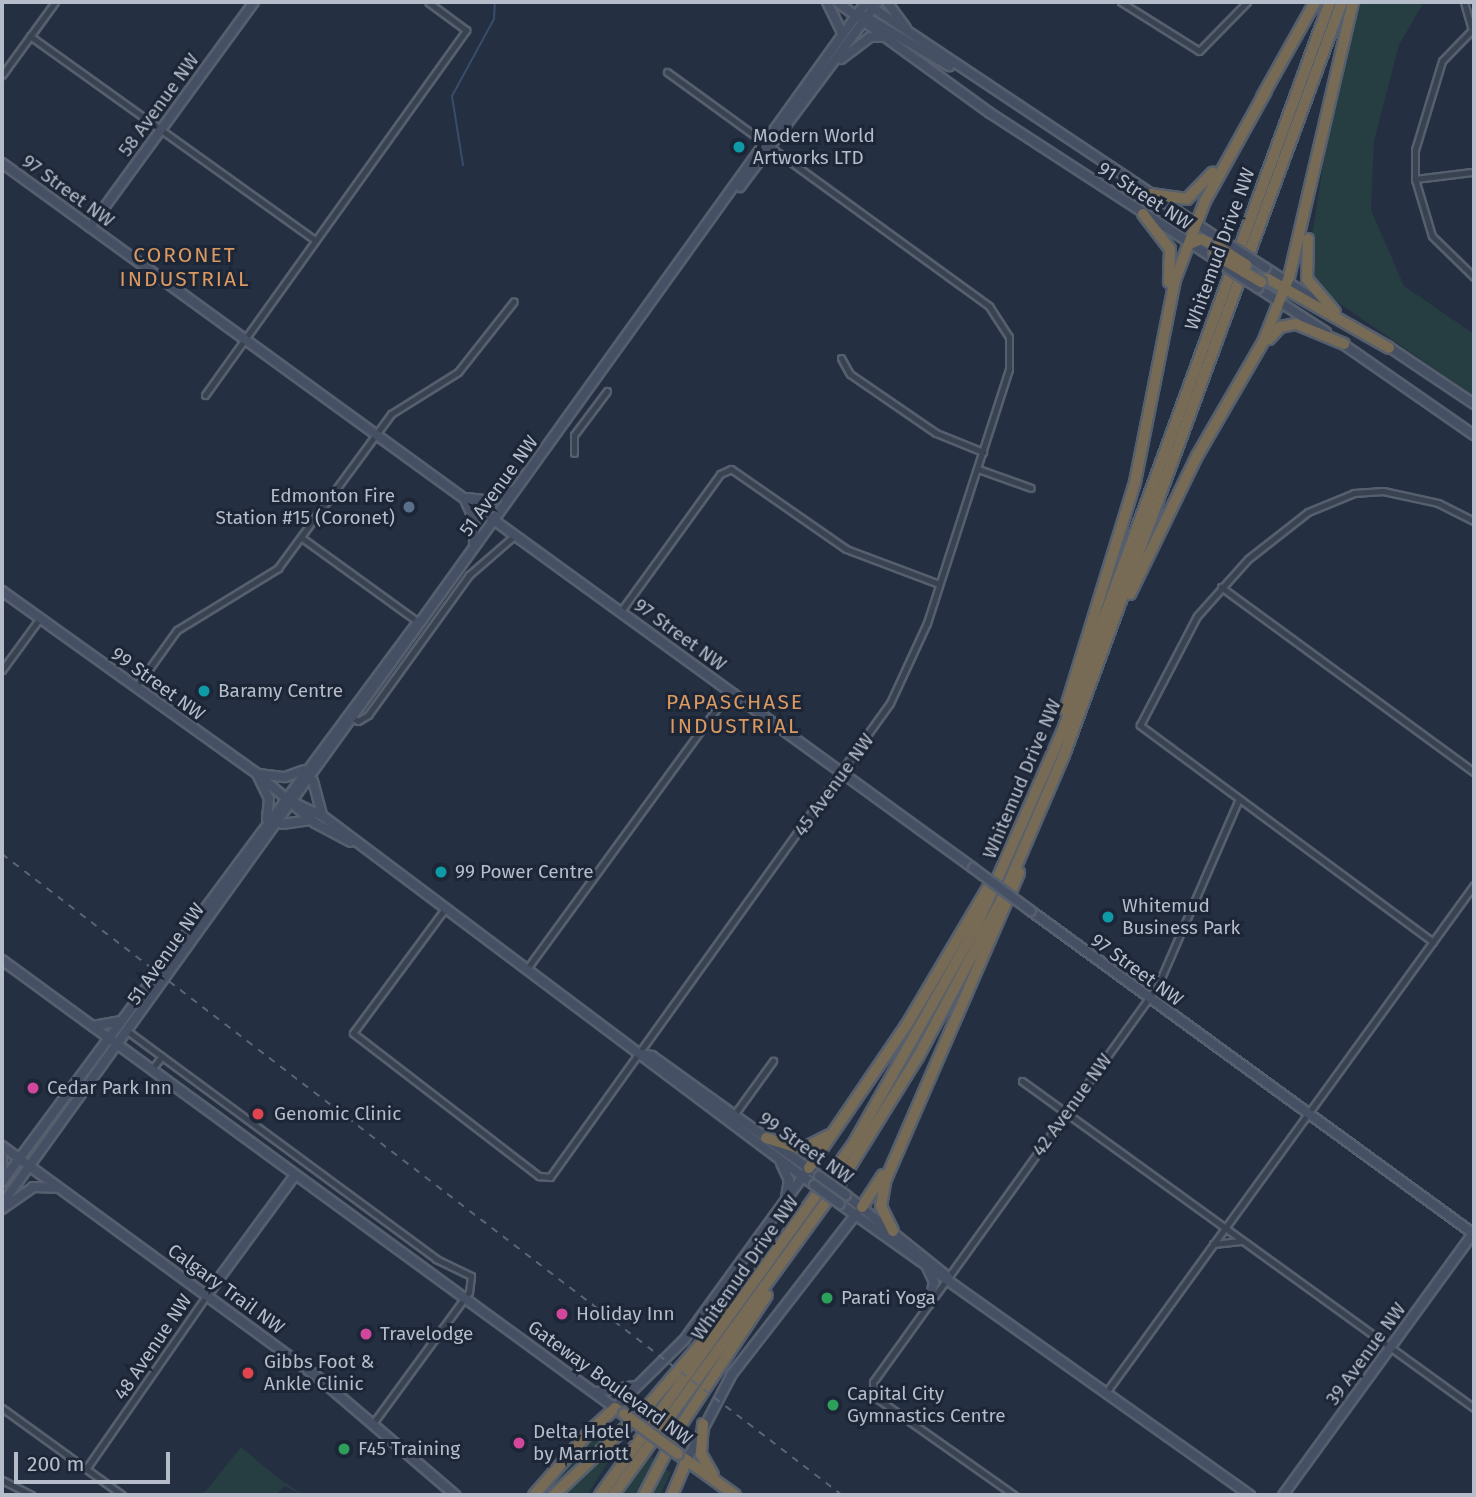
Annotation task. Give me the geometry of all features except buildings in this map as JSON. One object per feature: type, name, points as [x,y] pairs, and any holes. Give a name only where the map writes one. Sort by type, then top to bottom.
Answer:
[{"type":"highway","points":[[1063,730],[1135,482],[1174,280],[1196,223],[1315,2]]},
{"type":"highway","name":"Whitemud Drive NW","points":[[600,1495],[778,1264],[894,1079],[1009,858],[1063,730],[1330,2]]},
{"type":"highway","name":"Whitemud Drive NW","points":[[613,1495],[778,1264],[918,1057],[1030,836],[1116,617],[1342,2]]},
{"type":"highway","points":[[1335,312],[1312,289],[1305,270],[1314,191],[1353,2]]},
{"type":"highway","points":[[1151,194],[1177,201],[1199,191],[1266,91]]},
{"type":"highway","points":[[1116,617],[1255,358],[1279,302],[1314,191]]},
{"type":"highway","points":[[1143,214],[1165,237],[1171,256],[1158,362]]},
{"type":"highway","points":[[1190,244],[1201,239],[1262,279],[1285,285],[1389,348]]},
{"type":"highway","points":[[1277,275],[1285,285]]},
{"type":"highway","points":[[1255,358],[1288,324],[1344,344]]},
{"type":"highway","points":[[893,1231],[883,1214],[882,1194],[906,1133],[1009,904],[1030,836]]},
{"type":"highway","points":[[806,1173],[836,1131],[1009,858]]},
{"type":"highway","points":[[766,1138],[802,1149],[836,1131]]},
{"type":"highway","points":[[859,1211],[906,1133]]},
{"type":"highway","points":[[554,1495],[647,1407],[778,1264]]},
{"type":"highway","points":[[644,1495],[678,1427],[778,1264]]},
{"type":"highway","points":[[534,1495],[567,1452],[620,1411]]},
{"type":"highway","name":"Gateway Boulevard NW","points":[[620,1411],[735,1495]]},
{"type":"highway","points":[[704,1424],[701,1454],[718,1483]]},
{"type":"highway","points":[[672,1495],[682,1457]]},
{"type":"main road","name":"58 Avenue NW","points":[[90,227],[254,2]]},
{"type":"main road","points":[[827,2],[842,34]]},
{"type":"main road","points":[[837,2],[856,16],[965,72]]},
{"type":"main road","points":[[851,2],[876,5]]},
{"type":"main road","points":[[887,2],[915,38]]},
{"type":"main road","name":"51 Avenue NW","points":[[2,1207],[121,1047],[315,775],[351,717],[418,622],[769,144],[864,4]]},
{"type":"main road","name":"51 Avenue NW","points":[[769,144],[876,5]]},
{"type":"main road","name":"91 Street NW","points":[[876,5],[915,38],[1196,223],[1214,250]]},
{"type":"main road","name":"91 Street NW","points":[[865,20],[1190,244]]},
{"type":"main road","points":[[824,75],[865,39],[886,37]]},
{"type":"main road","name":"97 Street NW","points":[[2,163],[844,772],[1149,999],[1474,1233]]},
{"type":"main road","points":[[1277,275],[1262,279],[1279,302],[1474,435]]},
{"type":"main road","points":[[1285,285],[1335,312],[1474,404]]},
{"type":"main road","points":[[463,497],[490,501],[516,488]]},
{"type":"main road","points":[[463,497],[475,521],[473,548]]},
{"type":"main road","name":"99 Street NW","points":[[2,591],[286,797],[324,817],[350,842]]},
{"type":"main road","name":"51 Avenue NW","points":[[2,1181],[286,797],[351,717]]},
{"type":"main road","points":[[256,773],[293,776],[311,764]]},
{"type":"main road","points":[[256,773],[269,799],[265,826]]},
{"type":"main road","points":[[315,775],[312,795],[324,817]]},
{"type":"main road","name":"99 Street NW","points":[[295,803],[315,823],[350,842],[640,1054],[727,1124],[777,1158],[806,1173],[819,1176],[846,1195],[859,1211],[925,1265],[948,1277]]},
{"type":"main road","points":[[277,828],[298,818],[315,823]]},
{"type":"main road","name":"Gateway Boulevard NW","points":[[2,960],[620,1411]]},
{"type":"main road","points":[[91,1025],[111,1027],[130,1010]]},
{"type":"main road","points":[[130,1010],[130,1033]]},
{"type":"main road","name":"99 Street NW","points":[[640,1054],[766,1138],[806,1173],[814,1185],[840,1204],[859,1211],[893,1231],[948,1277],[1250,1495]]},
{"type":"main road","name":"Calgary Trail NW","points":[[2,1146],[207,1295],[374,1422],[455,1495]]},
{"type":"main road","points":[[2,1157],[2,1181]]},
{"type":"main road","points":[[777,1158],[789,1180],[784,1203]]},
{"type":"main road","points":[[620,1411],[659,1368],[806,1173]]},
{"type":"main road","name":"48 Avenue NW","points":[[207,1295],[295,1175]]},
{"type":"main road","points":[[2,1207],[33,1187],[60,1188]]},
{"type":"main road","points":[[682,1457],[751,1348],[859,1211]]},
{"type":"main road","name":"39 Avenue NW","points":[[1283,1495],[1474,1233]]},
{"type":"main road","points":[[925,1265],[934,1282],[929,1303]]},
{"type":"main road","points":[[592,1392],[625,1391],[659,1368]]},
{"type":"street","points":[[2,75],[55,2]]},
{"type":"street","points":[[205,395],[242,337],[466,30],[428,2]]},
{"type":"street","points":[[1121,2],[1199,51],[1247,2]]},
{"type":"street","points":[[1464,2],[1473,29],[1442,61],[1415,150],[1415,179],[1424,220],[1452,261],[1474,277]]},
{"type":"street","points":[[30,36],[314,239]]},
{"type":"street","points":[[667,72],[769,144]]},
{"type":"street","name":"45 Avenue NW","points":[[444,910],[353,1033],[547,1178],[844,772],[898,688],[939,584],[978,469],[1009,369],[1009,337],[984,302],[769,144]]},
{"type":"street","points":[[1415,179],[1472,172]]},
{"type":"street","points":[[136,687],[177,630],[271,573],[302,538],[375,434],[398,406],[458,372],[514,301]]},
{"type":"street","points":[[841,358],[850,374],[936,433],[983,452]]},
{"type":"street","name":"51 Avenue NW","points":[[574,453],[571,442],[607,390]]},
{"type":"street","points":[[580,402],[592,411]]},
{"type":"street","points":[[621,611],[728,469],[846,550],[939,584]]},
{"type":"street","points":[[978,469],[1031,488]]},
{"type":"street","points":[[1433,942],[1238,801],[1140,724],[1192,625],[1221,587],[1275,536],[1332,500],[1354,493],[1408,494],[1474,521]]},
{"type":"street","name":"51 Avenue NW","points":[[351,717],[368,715],[469,575],[515,535]]},
{"type":"street","points":[[302,538],[418,622]]},
{"type":"street","points":[[1221,587],[1474,772]]},
{"type":"street","points":[[2,670],[40,618]]},
{"type":"street","points":[[526,970],[730,690]]},
{"type":"street","name":"42 Avenue NW","points":[[1014,1495],[875,1397],[871,1388],[929,1303],[1149,999],[1172,959],[1238,801]]},
{"type":"street","points":[[1107,1391],[1474,885]]},
{"type":"street","points":[[130,1033],[252,1126],[379,1217],[469,1274],[472,1287],[374,1422]]},
{"type":"street","points":[[152,1069],[162,1056]]},
{"type":"street","points":[[727,1124],[773,1061]]},
{"type":"street","points":[[1022,1081],[1474,1408]]},
{"type":"street","points":[[244,1136],[252,1126]]},
{"type":"street","points":[[370,1230],[379,1217]]},
{"type":"street","points":[[1213,1244],[1243,1241]]},
{"type":"street","name":"48 Avenue NW","points":[[86,1469],[207,1295]]},
{"type":"street","points":[[2,1408],[122,1495]]},
{"type":"street","points":[[2,1480],[31,1495]]},
{"type":"green space","points":[[1357,2],[1424,2],[1399,45],[1374,141],[1371,210],[1404,286],[1474,334],[1474,396],[1314,286],[1308,261],[1335,89]]},
{"type":"green space","points":[[606,1426],[616,1429],[542,1495],[561,1467]]},
{"type":"green space","points":[[624,1437],[587,1495],[561,1495]]},
{"type":"green space","points":[[241,1447],[278,1478],[304,1495],[284,1486],[276,1495],[194,1495],[205,1492]]},
{"type":"green space","points":[[650,1457],[656,1458],[638,1495],[623,1495]]},
{"type":"green space","points":[[664,1468],[671,1472],[660,1495],[652,1495]]},
{"type":"waterway","points":[[463,165],[452,96],[494,19],[495,2]]},
{"type":"railway","points":[[2,854],[842,1495]]},
{"type":"place","name":"Modern World Artworks LTD","points":[[739,147]]},
{"type":"place","name":"Edmonton Fire Station #15 (Coronet)","points":[[409,507]]},
{"type":"place","name":"Baramy Centre","points":[[204,691]]},
{"type":"place","name":"99 Power Centre","points":[[441,872]]},
{"type":"place","name":"Whitemud Business Park","points":[[1108,917]]},
{"type":"place","name":"Cedar Park Inn","points":[[33,1088]]},
{"type":"place","name":"Genomic Clinic","points":[[258,1114]]},
{"type":"place","name":"Parati Yoga","points":[[827,1298]]},
{"type":"place","name":"Holiday Inn","points":[[562,1314]]},
{"type":"place","name":"Travelodge","points":[[366,1334]]},
{"type":"place","name":"Gibbs Foot & Ankle Clinic","points":[[248,1373]]},
{"type":"place","name":"Capital City Gymnastics Centre","points":[[833,1405]]},
{"type":"place","name":"Delta Hotel by Marriott","points":[[519,1443]]},
{"type":"place","name":"F45 Training","points":[[344,1449]]},
{"type":"district","name":"CORONET INDUSTRIAL","points":[[185,267]]},
{"type":"district","name":"PAPASCHASE INDUSTRIAL","points":[[735,714]]}]
